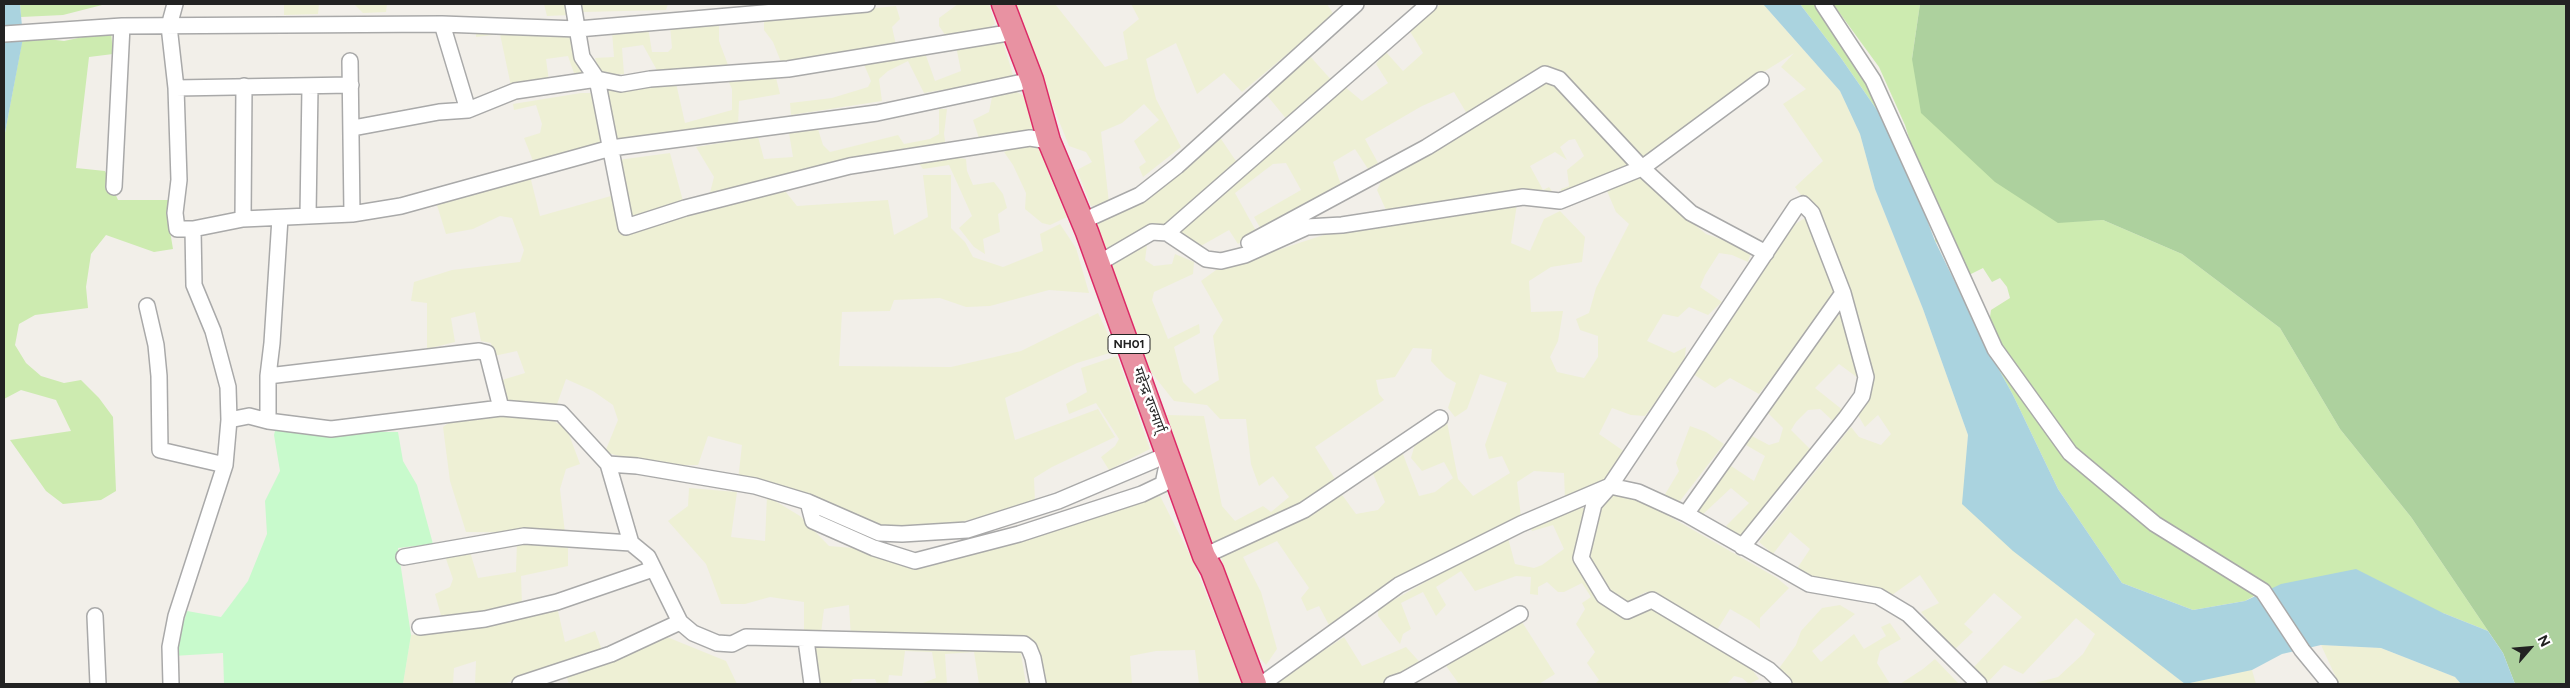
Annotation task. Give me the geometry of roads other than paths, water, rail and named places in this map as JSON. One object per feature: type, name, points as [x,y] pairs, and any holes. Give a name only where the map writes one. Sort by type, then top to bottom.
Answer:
[{"type":"highway","name":"महेन्द्र राज्मार्ग्","points":[[1003,4],[1032,80],[1049,141],[1083,221],[1169,454],[1204,556],[1212,570],[1255,684]]},
{"type":"street","points":[[175,4],[169,26],[176,88],[179,180],[175,213],[177,229],[193,229],[243,219],[352,214],[401,206],[611,148],[827,118],[877,113],[1032,80]]},
{"type":"street","points":[[573,4],[582,57],[597,79],[626,226],[685,208],[850,166],[1030,138],[1049,141]]},
{"type":"street","points":[[4,34],[122,26],[442,24],[578,29],[868,4]]},
{"type":"street","points":[[1083,221],[1140,196],[1177,166],[1341,9],[1356,4]]},
{"type":"street","points":[[1167,233],[1429,4]]},
{"type":"street","points":[[1823,4],[1873,80],[1995,349],[2070,453],[2155,524],[2263,591],[2302,650],[2330,684]]},
{"type":"street","points":[[442,24],[468,110]]},
{"type":"street","points":[[114,187],[122,26]]},
{"type":"street","points":[[353,128],[439,112],[468,110],[515,91],[597,79],[620,84],[650,79],[788,69],[1014,32]]},
{"type":"street","points":[[350,61],[353,128],[352,214]]},
{"type":"street","points":[[1221,261],[1236,250],[1427,147],[1545,74],[1559,79],[1642,168],[1691,213],[1766,252]]},
{"type":"street","points":[[1098,263],[1152,232],[1167,233],[1206,260],[1221,261],[1245,255],[1307,226],[1342,225],[1523,197],[1560,201],[1642,168],[1762,80]]},
{"type":"street","points":[[176,88],[310,87],[351,84]]},
{"type":"street","points":[[243,219],[244,86]]},
{"type":"street","points":[[308,215],[310,87]]},
{"type":"street","points":[[1742,547],[1846,418],[1862,396],[1866,377],[1843,293],[1812,213],[1803,204],[1796,207],[1610,486],[1594,504],[1581,558],[1604,596],[1627,611],[1652,600],[1769,670],[1784,684]]},
{"type":"street","points":[[268,422],[268,376],[272,344],[280,218]]},
{"type":"street","points":[[171,684],[170,647],[176,616],[225,465],[229,420],[228,387],[213,331],[194,285],[193,229]]},
{"type":"street","points":[[1686,514],[1843,293]]},
{"type":"street","points":[[147,306],[156,345],[159,376],[160,450],[225,465]]},
{"type":"street","points":[[268,376],[479,351],[487,353],[501,408]]},
{"type":"street","points":[[229,420],[249,416],[268,422],[330,429],[501,408],[561,413],[608,464],[632,543],[648,557],[680,622],[693,633],[717,643],[732,644],[746,637],[1024,644],[1029,648],[1033,658],[1038,684]]},
{"type":"street","points":[[1204,556],[1304,510],[1440,418]]},
{"type":"street","points":[[608,464],[636,466],[756,486],[808,502],[879,533],[902,534],[967,530],[1058,501],[1169,454]]},
{"type":"street","points":[[808,502],[813,521],[874,548],[914,561],[1019,534],[1142,494],[1163,484],[1169,454]]},
{"type":"street","points":[[1262,684],[1399,585],[1521,524],[1610,486],[1638,492],[1686,514],[1809,584],[1878,596],[1908,614],[1979,684]]},
{"type":"street","points":[[404,557],[524,536],[632,543]]},
{"type":"street","points":[[420,627],[485,619],[556,602],[653,569]]},
{"type":"street","points":[[1392,684],[1404,680],[1520,614]]},
{"type":"street","points":[[95,616],[98,684]]},
{"type":"street","points":[[520,684],[611,654],[680,622]]},
{"type":"street","points":[[806,640],[812,684]]},
{"type":"water","points":[[4,4],[20,4],[23,38],[4,138]]},
{"type":"water","points":[[1763,4],[1800,4],[1841,58],[1895,136],[1935,241],[2058,489],[2122,583],[2193,610],[2245,601],[2281,584],[2356,569],[2443,613],[2488,631],[2503,653],[2515,684],[2461,684],[2455,677],[2381,648],[2321,645],[2282,654],[2252,670],[2185,684],[2013,551],[1962,504],[1968,435],[1923,309],[1875,189],[1860,134],[1840,91]]}]
